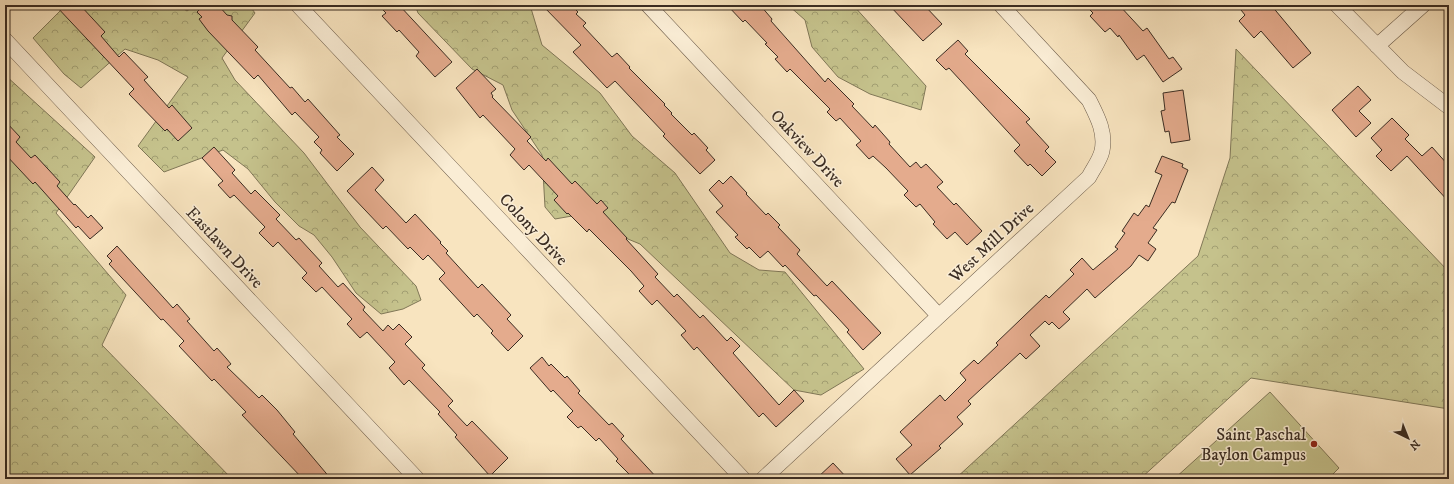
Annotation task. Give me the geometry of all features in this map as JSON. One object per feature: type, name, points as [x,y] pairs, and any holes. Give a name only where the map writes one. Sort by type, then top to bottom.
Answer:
[{"type":"street","name":"Colony Drive","points":[[298,5],[743,479]]},
{"type":"street","name":"Oakview Drive","points":[[648,5],[939,316]]},
{"type":"street","name":"West Mill Drive","points":[[763,479],[1089,177],[1102,152],[1102,132],[1098,116],[1089,100],[1001,5]]},
{"type":"street","points":[[1336,5],[1403,72],[1449,106]]},
{"type":"street","points":[[1377,46],[1423,5]]},
{"type":"street","name":"Eastlawn Drive","points":[[5,40],[416,479]]},
{"type":"green space","points":[[66,5],[178,5],[187,11],[195,5],[249,5],[255,13],[222,58],[235,80],[304,153],[360,227],[416,286],[421,300],[403,309],[381,314],[356,293],[332,257],[314,235],[299,226],[275,202],[248,169],[223,150],[164,172],[138,146],[188,77],[158,60],[125,49],[81,88],[64,74],[33,38]]},
{"type":"green space","points":[[415,5],[530,5],[542,45],[600,93],[632,136],[675,173],[730,253],[759,270],[785,272],[864,369],[821,395],[794,390],[640,244],[572,216],[555,219],[545,207],[542,155],[512,110],[503,85],[472,69],[418,13]]},
{"type":"green space","points":[[788,5],[853,5],[926,86],[921,110],[870,94],[838,77],[812,47],[805,20]]},
{"type":"green space","points":[[1236,49],[1449,272],[1449,409],[1251,378],[1140,479],[955,479],[1198,256],[1230,158]]},
{"type":"green space","points":[[5,75],[95,157],[56,213],[126,295],[102,345],[232,479],[5,479]]},
{"type":"green space","points":[[1270,392],[1339,468],[1328,479],[1174,479]]},
{"type":"building","points":[[55,5],[80,5],[105,32],[101,36],[119,57],[124,52],[148,77],[144,80],[169,108],[172,105],[192,128],[178,141],[167,129],[165,131],[129,94],[134,89]]},
{"type":"building","points":[[204,5],[218,5],[227,15],[232,16],[232,20],[258,47],[255,50],[305,102],[308,99],[340,135],[337,137],[354,154],[337,171],[320,153],[322,150],[314,142],[319,137],[295,112],[292,115],[258,75],[254,79],[208,31],[199,19],[202,17],[197,12]]},
{"type":"building","points":[[378,5],[399,5],[452,62],[435,77],[416,56],[419,52],[399,30],[397,32],[382,16],[386,13]]},
{"type":"building","points":[[542,5],[571,5],[578,12],[576,14],[586,23],[583,26],[612,57],[617,53],[630,67],[629,68],[665,104],[664,105],[672,113],[671,114],[692,135],[694,133],[708,148],[706,150],[715,160],[700,174],[663,136],[665,134],[615,81],[607,88],[573,52],[581,45]]},
{"type":"building","points":[[727,5],[760,5],[772,19],[771,21],[825,82],[828,78],[854,104],[852,106],[873,128],[875,125],[890,142],[889,144],[910,167],[916,162],[921,168],[926,164],[943,182],[937,187],[954,205],[956,203],[982,231],[967,245],[955,232],[947,239],[933,224],[935,222],[920,204],[916,207],[904,195],[908,191],[886,168],[873,156],[869,159],[856,145],[861,141],[840,118],[836,121],[827,112],[830,109],[790,69],[787,72],[775,59],[778,57],[765,44],[767,43],[745,20],[743,22]]},
{"type":"building","points":[[889,5],[924,5],[942,24],[923,41]]},
{"type":"building","points":[[1085,5],[1119,5],[1143,31],[1147,28],[1169,59],[1173,57],[1182,69],[1163,82],[1144,55],[1137,60],[1119,35],[1118,37],[1110,28],[1105,32],[1090,16],[1093,13]]},
{"type":"building","points":[[1237,5],[1271,5],[1311,53],[1293,68],[1261,31],[1254,38],[1239,21],[1245,15]]},
{"type":"building","points":[[958,40],[968,51],[965,54],[1030,119],[1026,122],[1049,147],[1045,151],[1056,162],[1042,176],[1030,164],[1028,166],[1014,151],[1020,145],[949,68],[946,70],[936,60]]},
{"type":"building","points":[[477,69],[496,89],[491,93],[493,96],[492,97],[531,137],[527,141],[546,161],[548,158],[572,184],[575,181],[597,204],[601,200],[608,208],[603,212],[658,274],[655,277],[674,297],[677,294],[700,318],[703,315],[727,341],[731,337],[740,346],[733,353],[779,405],[794,390],[804,401],[776,427],[763,413],[759,417],[697,347],[694,350],[681,335],[686,331],[657,300],[652,305],[639,291],[644,286],[631,271],[589,229],[587,232],[568,213],[567,214],[554,200],[558,196],[529,165],[524,170],[510,155],[515,149],[483,115],[480,118],[456,88]]},
{"type":"building","points":[[1358,86],[1371,100],[1359,111],[1371,123],[1356,137],[1332,110]]},
{"type":"building","points":[[1183,90],[1190,140],[1171,143],[1169,131],[1165,132],[1161,111],[1165,110],[1163,93]]},
{"type":"building","points":[[1392,118],[1409,135],[1405,139],[1422,156],[1432,147],[1449,166],[1449,202],[1407,156],[1391,171],[1376,156],[1382,150],[1371,138]]},
{"type":"building","points":[[5,121],[20,137],[16,142],[31,158],[35,155],[60,182],[57,186],[74,205],[75,204],[88,218],[91,215],[103,228],[90,239],[78,226],[76,228],[35,182],[33,184],[5,154]]},
{"type":"building","points":[[214,147],[235,170],[232,173],[251,194],[255,190],[280,215],[276,219],[296,240],[299,238],[322,263],[319,266],[338,287],[343,283],[365,307],[363,310],[383,331],[388,325],[393,330],[399,324],[412,337],[405,344],[425,365],[422,368],[453,401],[448,406],[467,426],[472,421],[508,458],[490,476],[455,437],[457,435],[438,414],[440,412],[409,380],[404,385],[389,368],[395,362],[367,332],[360,338],[347,324],[352,319],[322,287],[316,292],[302,278],[307,273],[278,242],[273,247],[259,233],[265,227],[234,195],[230,198],[218,185],[223,181],[202,158]]},
{"type":"building","points":[[1162,156],[1183,164],[1182,167],[1188,170],[1175,203],[1172,202],[1153,228],[1157,230],[1148,243],[1156,249],[1148,261],[1139,255],[1131,266],[1095,298],[1087,289],[1063,312],[1070,319],[1059,329],[1052,322],[1049,325],[1045,321],[1030,335],[1040,346],[1026,359],[1020,353],[968,401],[971,404],[957,417],[963,424],[939,446],[941,448],[910,475],[896,459],[912,445],[900,432],[940,395],[945,401],[966,380],[960,373],[974,360],[978,364],[998,345],[996,343],[1046,295],[1049,298],[1074,274],[1070,270],[1082,258],[1093,270],[1118,249],[1115,247],[1125,233],[1122,231],[1134,213],[1138,216],[1146,205],[1149,207],[1162,175],[1155,172]]},
{"type":"building","points":[[372,167],[384,180],[375,190],[406,223],[415,214],[441,242],[440,243],[448,251],[446,253],[478,288],[482,284],[511,315],[507,319],[523,336],[508,351],[491,333],[493,331],[477,314],[474,317],[439,279],[445,273],[428,255],[423,260],[410,247],[408,249],[386,226],[383,229],[347,191]]},
{"type":"building","points":[[731,176],[766,215],[768,213],[780,225],[778,227],[800,250],[797,254],[827,286],[832,281],[881,333],[863,350],[847,332],[849,330],[785,265],[783,267],[768,251],[760,258],[749,247],[747,249],[735,237],[738,235],[716,212],[723,206],[709,190],[719,180],[723,184]]},
{"type":"building","points":[[117,246],[173,308],[177,304],[190,319],[187,321],[214,351],[217,348],[231,364],[227,367],[259,398],[262,395],[277,410],[295,432],[293,434],[331,479],[303,479],[242,415],[246,412],[214,379],[212,381],[179,346],[184,341],[163,319],[161,320],[109,264],[112,261],[107,256]]},
{"type":"building","points":[[542,357],[549,366],[551,364],[565,378],[567,376],[580,391],[578,393],[609,425],[612,423],[624,436],[621,439],[658,479],[634,479],[616,461],[618,459],[599,438],[596,441],[581,426],[578,428],[567,417],[573,411],[553,390],[551,392],[530,368]]},
{"type":"building","points":[[833,463],[848,479],[816,479]]},
{"type":"place","name":"Saint Paschal Baylon Campus","points":[[1314,444]]}]
